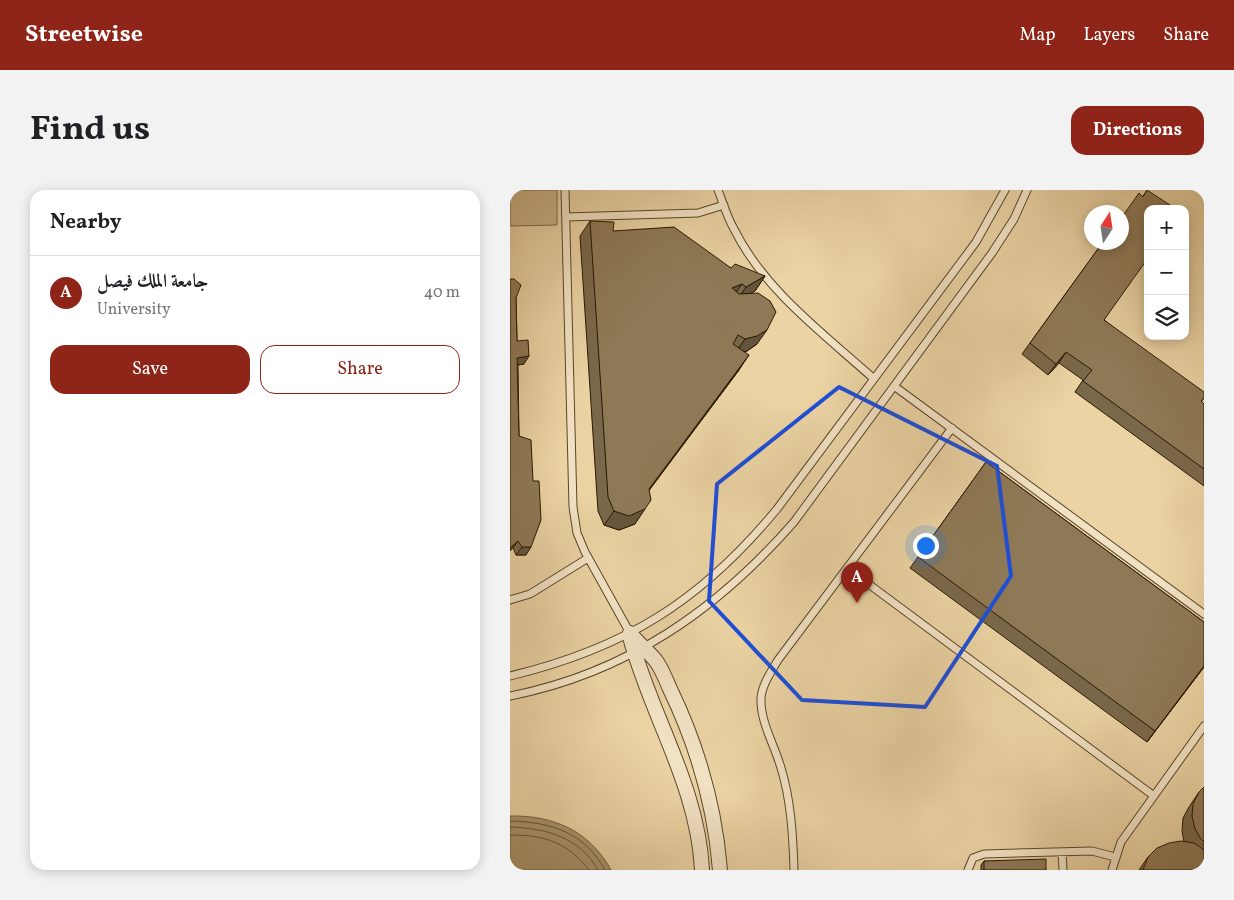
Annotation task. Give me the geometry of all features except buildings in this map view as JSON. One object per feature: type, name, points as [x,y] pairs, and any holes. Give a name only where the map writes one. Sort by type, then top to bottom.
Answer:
[{"type":"street","points":[[630,633],[638,649],[640,672],[676,760],[693,808],[701,842],[702,870]]},
{"type":"street","points":[[638,649],[657,662],[680,709],[694,745],[718,840],[720,870]]},
{"type":"lane","points":[[566,190],[573,507],[577,534],[588,558],[630,633]]},
{"type":"lane","points":[[718,190],[734,230],[759,268],[796,309],[874,379]]},
{"type":"lane","points":[[510,676],[578,657],[630,633],[688,597],[721,571],[750,542],[778,509],[976,242],[1005,190]]},
{"type":"lane","points":[[510,696],[544,689],[585,675],[666,636],[732,587],[765,555],[794,522],[992,253],[1014,219],[1027,190]]},
{"type":"lane","points":[[566,216],[698,213],[724,205]]},
{"type":"lane","points":[[894,386],[1204,614]]},
{"type":"lane","points":[[794,870],[788,800],[782,769],[762,710],[761,696],[767,679],[778,660],[952,428]]},
{"type":"lane","points":[[510,600],[530,594],[588,558]]},
{"type":"lane","points":[[847,568],[1154,796]]},
{"type":"lane","points":[[1112,870],[1121,842],[1204,726]]},
{"type":"lane","points":[[968,870],[973,858],[984,854],[1092,851],[1115,857]]},
{"type":"lane","points":[[1062,852],[1063,870]]},
{"type":"highlighted area","points":[[839,387],[997,466],[1011,576],[925,707],[802,700],[709,601],[717,484]]},
{"type":"shaded area","points":[[510,190],[557,190],[557,225],[510,226]]},
{"type":"water","points":[[510,816],[526,816],[541,819],[569,828],[592,845],[611,870],[510,870]]},
{"type":"place","name":"جامعة الملك فيصل","points":[[857,603]]}]
